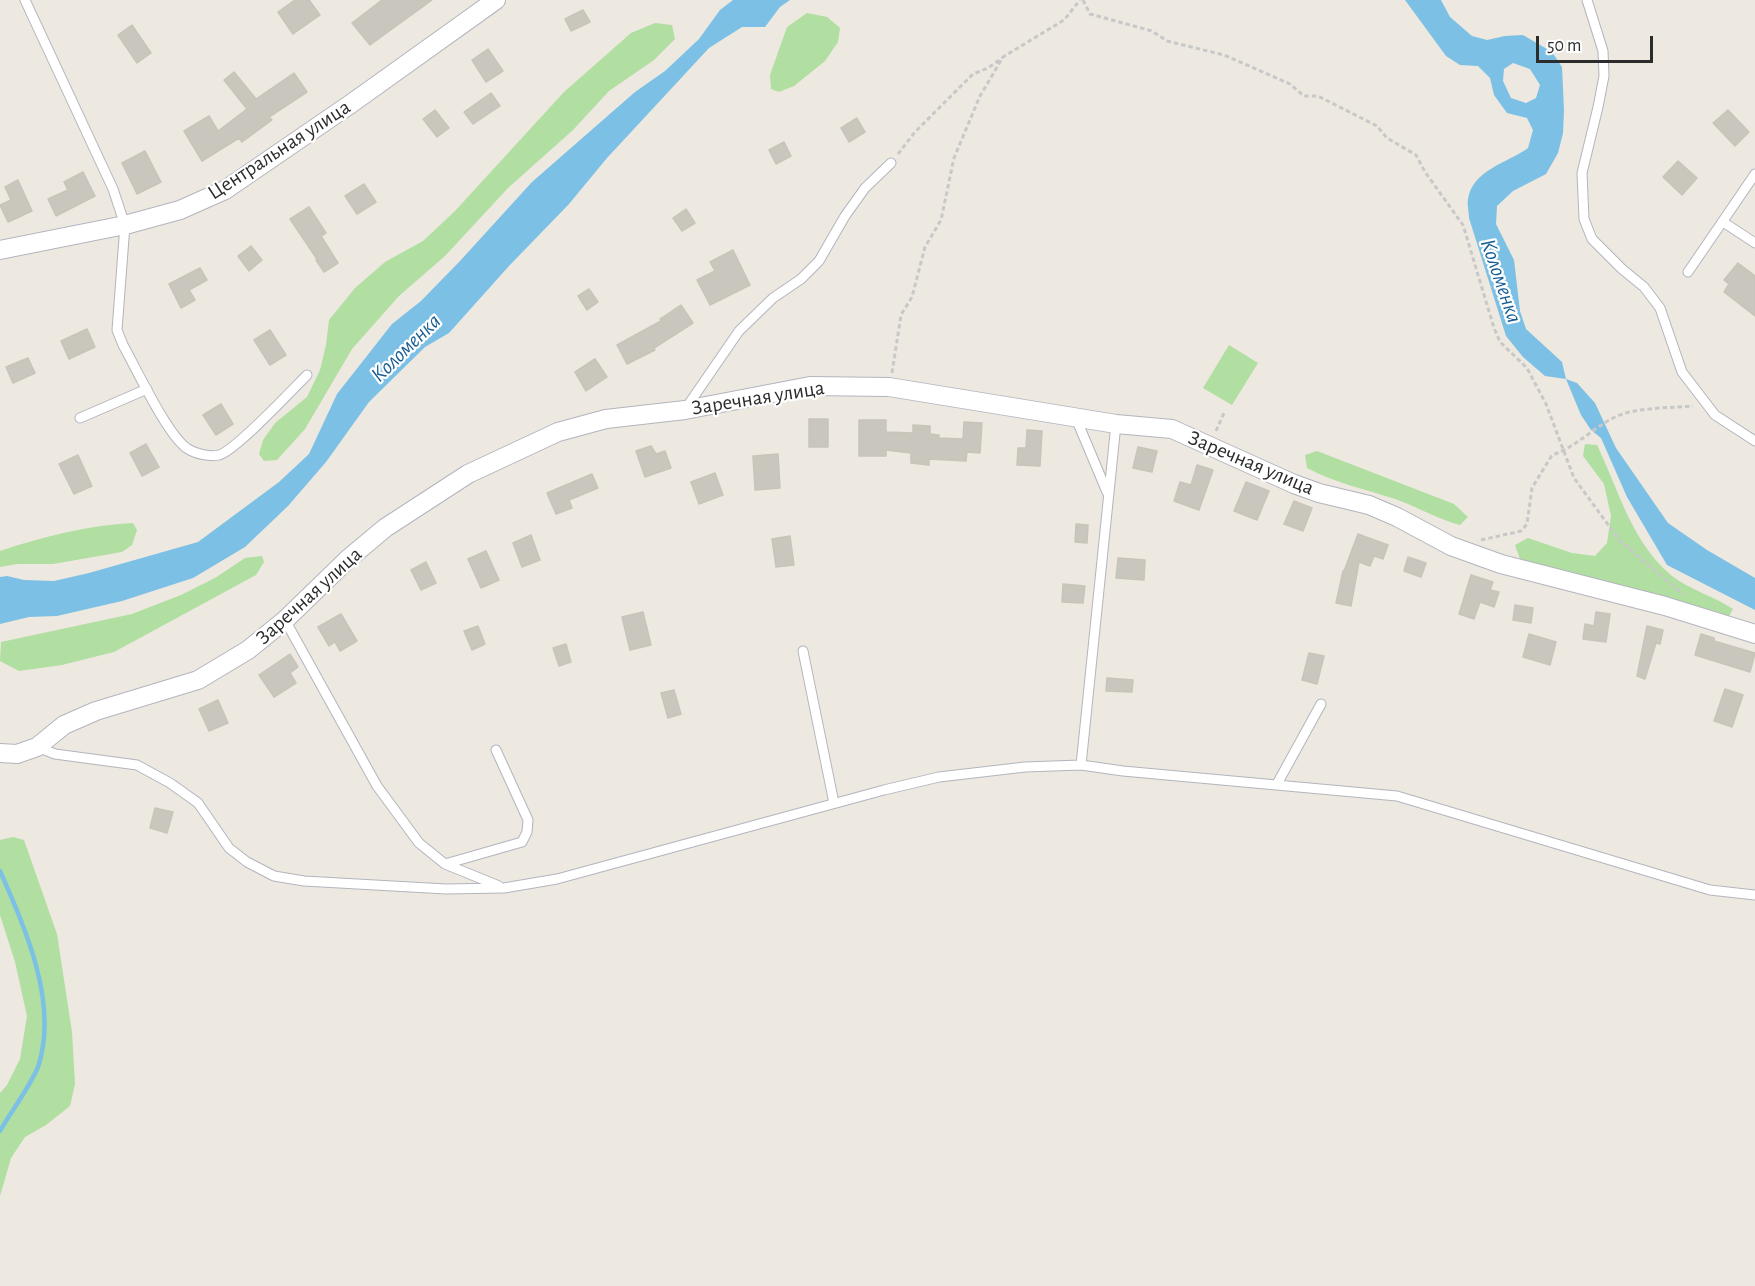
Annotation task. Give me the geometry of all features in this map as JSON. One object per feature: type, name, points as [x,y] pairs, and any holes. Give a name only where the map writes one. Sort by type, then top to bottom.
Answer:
[{"type":"street","name":"Центральная улица","points":[[0,250],[125,225],[180,210],[225,190],[496,0]]},
{"type":"street","name":"Заречная улица","points":[[0,753],[16,754],[37,747],[64,725],[96,711],[198,680],[248,650],[285,620],[348,559],[386,528],[468,474],[558,432],[606,419],[685,410],[810,386],[890,387],[1116,424],[1172,429],[1294,484],[1319,493],[1369,505],[1398,517],[1450,546],[1501,564],[1665,606],[1755,634]]},
{"type":"lane","points":[[26,0],[113,189],[125,225],[117,330],[172,434],[187,449],[201,454],[219,455],[235,446],[307,375]]},
{"type":"lane","points":[[1587,0],[1603,51],[1604,76],[1582,173],[1584,219],[1592,239],[1644,287],[1660,308],[1682,372],[1714,415],[1755,441]]},
{"type":"lane","points":[[685,410],[739,331],[773,298],[801,279],[819,261],[845,216],[865,188],[891,163]]},
{"type":"lane","points":[[1688,272],[1755,174]]},
{"type":"lane","points":[[1723,222],[1755,243]]},
{"type":"lane","points":[[80,418],[147,389]]},
{"type":"lane","points":[[1075,416],[1108,494]]},
{"type":"lane","points":[[1081,765],[1116,424]]},
{"type":"lane","points":[[285,620],[377,786],[419,843],[445,864],[504,888]]},
{"type":"lane","points":[[803,651],[834,803]]},
{"type":"lane","points":[[1277,784],[1321,704]]},
{"type":"lane","points":[[37,747],[55,754],[137,765],[170,783],[198,803],[229,848],[247,862],[274,876],[304,881],[446,889],[504,888],[557,879],[834,803],[939,777],[1025,766],[1081,765],[1123,771],[1397,796],[1710,890],[1755,895]]},
{"type":"lane","points":[[445,864],[522,842],[527,832],[528,820],[496,750]]},
{"type":"path","points":[[891,163],[915,132],[973,74],[988,68],[1064,20],[1082,0],[1090,14],[1152,31],[1167,41],[1224,55],[1290,84],[1304,96],[1318,96],[1377,126],[1387,138],[1416,154],[1425,172],[1463,225],[1500,342],[1527,368],[1532,377],[1546,404],[1574,478],[1620,541],[1690,600]]},
{"type":"path","points":[[890,387],[901,315],[912,297],[925,247],[941,220],[954,158],[980,96],[1003,57]]},
{"type":"path","points":[[1450,546],[1521,531],[1527,524],[1532,488],[1552,455],[1564,451],[1616,416],[1638,411],[1707,405]]},
{"type":"green space","points":[[807,13],[827,17],[840,28],[838,42],[825,61],[794,86],[779,92],[771,89],[770,75],[787,27]]},
{"type":"green space","points":[[655,23],[672,25],[675,39],[654,60],[609,91],[573,130],[508,188],[445,256],[399,296],[352,349],[305,429],[277,460],[264,461],[259,454],[263,440],[275,423],[307,397],[320,370],[329,320],[355,288],[385,262],[423,241],[455,211],[564,92],[631,33]]},
{"type":"green space","points":[[1229,345],[1258,363],[1232,405],[1203,388]]},
{"type":"green space","points":[[1585,444],[1597,445],[1636,532],[1658,563],[1679,581],[1733,609],[1729,616],[1520,559],[1515,545],[1528,538],[1572,553],[1595,556],[1607,543],[1611,516],[1604,484],[1583,456]]},
{"type":"green space","points":[[1317,451],[1454,504],[1468,517],[1460,525],[1395,499],[1339,482],[1318,473],[1307,468],[1305,455]]},
{"type":"green space","points":[[133,523],[137,530],[132,545],[122,552],[53,564],[17,564],[0,567],[0,551],[66,532]]},
{"type":"green space","points":[[262,556],[264,562],[256,575],[114,652],[62,665],[19,671],[0,661],[1,642],[132,614],[181,595],[215,578],[245,558]]},
{"type":"green space","points":[[13,837],[24,840],[57,934],[72,1032],[75,1084],[70,1106],[46,1125],[25,1137],[11,1158],[0,1196],[0,1093],[7,1085],[20,1059],[27,1016],[15,962],[0,915],[0,840]]},
{"type":"water","name":"Коломенка","points":[[733,0],[790,0],[780,7],[765,27],[742,27],[709,48],[449,333],[425,347],[369,402],[326,462],[288,506],[245,547],[193,578],[122,601],[57,616],[29,617],[0,624],[0,577],[54,581],[198,542],[279,482],[309,454],[337,394],[392,324],[421,301],[532,182],[635,92],[665,71],[699,39],[720,10]]},
{"type":"water","name":"Коломенка","points":[[1405,0],[1441,0],[1450,17],[1472,36],[1487,40],[1523,35],[1552,52],[1562,67],[1563,133],[1558,153],[1546,174],[1513,191],[1497,206],[1496,224],[1514,260],[1520,311],[1526,329],[1562,362],[1566,379],[1545,376],[1523,357],[1506,336],[1469,218],[1468,199],[1477,180],[1492,168],[1528,148],[1533,130],[1527,118],[1507,113],[1494,95],[1490,78],[1478,66],[1460,65],[1446,56]],"holes":[[[1513,63],[1530,69],[1540,85],[1536,98],[1526,103],[1511,98],[1503,81],[1504,69]]]},
{"type":"water","points":[[1566,379],[1577,383],[1595,403],[1616,448],[1668,523],[1707,550],[1755,578],[1755,610],[1667,565],[1627,497],[1601,438],[1591,430],[1581,415]]},
{"type":"building","points":[[295,0],[309,0],[320,15],[293,34],[278,12]]},
{"type":"building","points":[[382,0],[432,0],[370,45],[352,23]]},
{"type":"building","points":[[583,10],[590,22],[571,31],[565,19]]},
{"type":"building","points":[[132,25],[151,53],[137,63],[118,35]]},
{"type":"building","points":[[488,49],[503,71],[486,82],[472,60]]},
{"type":"building","points":[[234,72],[256,99],[294,73],[307,92],[269,117],[272,120],[242,142],[239,138],[202,161],[184,131],[209,116],[218,131],[247,109],[224,80]]},
{"type":"building","points":[[491,93],[500,106],[473,124],[464,112]]},
{"type":"building","points":[[435,110],[449,128],[437,137],[423,119]]},
{"type":"building","points":[[1728,110],[1749,132],[1735,146],[1713,123]]},
{"type":"building","points":[[857,118],[865,132],[849,142],[841,128]]},
{"type":"building","points":[[784,142],[791,156],[776,164],[769,150]]},
{"type":"building","points":[[145,151],[161,182],[137,194],[122,163]]},
{"type":"building","points":[[1678,161],[1697,178],[1682,195],[1663,177]]},
{"type":"building","points":[[83,172],[95,196],[56,216],[48,199],[68,190],[64,182]]},
{"type":"building","points":[[18,180],[32,211],[8,222],[0,205],[11,200],[5,187]]},
{"type":"building","points":[[364,184],[376,202],[357,214],[345,196]]},
{"type":"building","points":[[309,207],[326,233],[321,236],[338,263],[324,272],[290,219]]},
{"type":"building","points":[[686,209],[695,223],[682,231],[673,218]]},
{"type":"building","points":[[251,246],[262,260],[249,271],[238,256]]},
{"type":"building","points":[[733,250],[750,285],[710,305],[697,280],[715,271],[710,262]]},
{"type":"building","points":[[1738,263],[1755,276],[1755,316],[1724,292],[1729,284],[1724,280]]},
{"type":"building","points":[[200,268],[207,280],[189,290],[195,300],[181,308],[169,284]]},
{"type":"building","points":[[589,289],[598,302],[587,310],[578,296]]},
{"type":"building","points":[[681,305],[693,323],[654,348],[655,350],[627,364],[617,345],[661,321],[660,319]]},
{"type":"building","points":[[87,329],[95,347],[69,359],[61,341]]},
{"type":"building","points":[[270,330],[286,355],[270,365],[254,340]]},
{"type":"building","points":[[28,358],[35,373],[13,383],[6,367]]},
{"type":"building","points":[[595,359],[607,377],[586,391],[575,372]]},
{"type":"building","points":[[221,404],[233,424],[216,435],[203,415]]},
{"type":"building","points":[[809,419],[828,419],[828,447],[809,447]]},
{"type":"building","points":[[859,420],[886,420],[886,432],[913,433],[913,425],[930,426],[930,434],[939,435],[939,438],[963,439],[964,422],[982,423],[980,453],[967,452],[966,461],[929,459],[929,465],[911,463],[911,453],[886,450],[886,456],[859,456]]},
{"type":"building","points":[[1027,430],[1042,431],[1040,466],[1017,465],[1018,448],[1026,448]]},
{"type":"building","points":[[146,444],[159,467],[142,476],[130,453]]},
{"type":"building","points":[[651,446],[656,454],[665,451],[671,468],[645,477],[636,451]]},
{"type":"building","points":[[1138,447],[1157,451],[1152,472],[1133,468]]},
{"type":"building","points":[[778,454],[780,488],[755,490],[753,456]]},
{"type":"building","points":[[78,455],[92,486],[74,494],[59,464]]},
{"type":"building","points":[[1197,465],[1213,470],[1199,510],[1174,501],[1180,482],[1191,485]]},
{"type":"building","points":[[715,473],[723,495],[699,504],[691,482]]},
{"type":"building","points":[[592,474],[598,488],[569,500],[572,508],[556,514],[547,493]]},
{"type":"building","points":[[1246,482],[1269,491],[1257,520],[1234,511]]},
{"type":"building","points":[[1294,501],[1312,508],[1303,531],[1284,524]]},
{"type":"building","points":[[1076,524],[1088,525],[1087,543],[1075,542]]},
{"type":"building","points":[[1358,534],[1388,545],[1383,559],[1374,556],[1370,566],[1359,562],[1351,606],[1336,603],[1343,571]]},
{"type":"building","points":[[531,535],[540,560],[522,567],[513,543]]},
{"type":"building","points":[[790,536],[794,565],[776,567],[772,539]]},
{"type":"building","points":[[486,551],[499,580],[481,588],[468,559]]},
{"type":"building","points":[[1408,557],[1426,563],[1421,577],[1404,571]]},
{"type":"building","points":[[1118,558],[1145,560],[1144,580],[1116,578]]},
{"type":"building","points":[[426,562],[436,583],[421,590],[411,570]]},
{"type":"building","points":[[1471,575],[1493,582],[1490,590],[1499,592],[1494,607],[1480,602],[1474,619],[1459,614]]},
{"type":"building","points":[[1063,584],[1085,586],[1083,603],[1062,602]]},
{"type":"building","points":[[1515,605],[1533,608],[1531,623],[1513,620]]},
{"type":"building","points":[[643,612],[651,645],[630,650],[622,617]]},
{"type":"building","points":[[1596,612],[1610,614],[1606,642],[1583,639],[1585,624],[1594,626]]},
{"type":"building","points":[[341,614],[357,641],[340,651],[335,642],[329,646],[318,627]]},
{"type":"building","points":[[478,626],[485,644],[472,650],[464,631]]},
{"type":"building","points":[[1647,626],[1663,630],[1660,644],[1656,643],[1645,679],[1637,676]]},
{"type":"building","points":[[1529,634],[1556,642],[1550,665],[1523,657]]},
{"type":"building","points":[[1701,634],[1714,638],[1714,641],[1755,653],[1750,672],[1695,655]]},
{"type":"building","points":[[566,644],[571,662],[559,666],[553,648]]},
{"type":"building","points":[[1309,653],[1324,656],[1317,684],[1302,680]]},
{"type":"building","points":[[290,654],[298,667],[290,673],[296,683],[274,697],[259,675]]},
{"type":"building","points":[[1107,678],[1133,680],[1132,692],[1106,691]]},
{"type":"building","points":[[1725,689],[1743,695],[1732,727],[1714,721]]},
{"type":"building","points":[[674,690],[681,714],[668,718],[661,693]]},
{"type":"building","points":[[218,700],[228,723],[209,731],[199,709]]},
{"type":"building","points":[[155,808],[173,812],[167,833],[150,828]]},
{"type":"waterway","points":[[0,871],[36,965],[42,990],[44,1015],[44,1040],[39,1064],[0,1131]]}]
